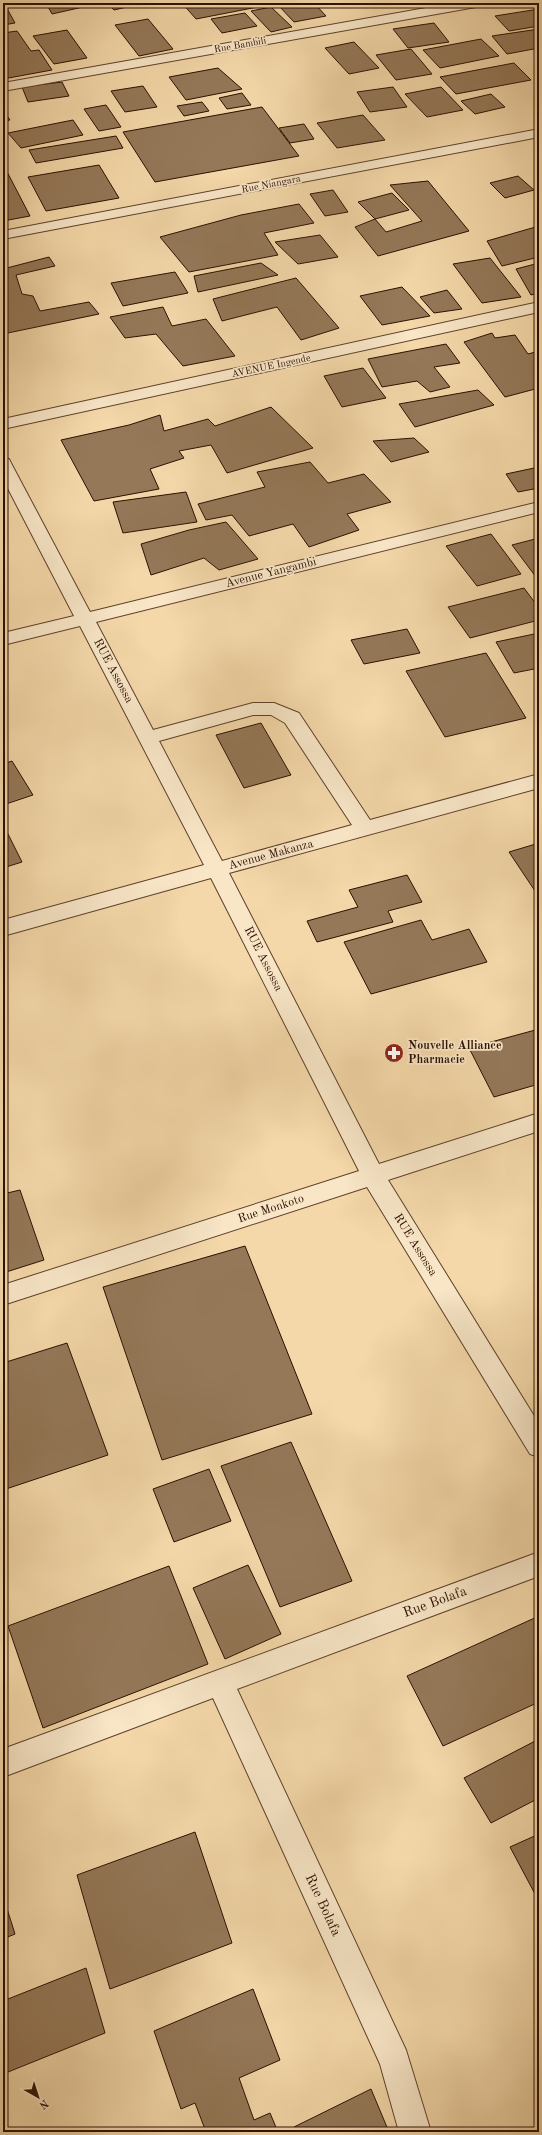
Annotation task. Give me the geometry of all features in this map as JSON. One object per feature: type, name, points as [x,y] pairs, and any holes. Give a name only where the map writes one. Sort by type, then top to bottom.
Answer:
[{"type":"street","name":"Rue Bambili","points":[[3,87],[476,3]]},
{"type":"street","name":"Rue Niangara","points":[[3,235],[539,133]]},
{"type":"street","name":"AVENUE Ingende","points":[[3,424],[539,307]]},
{"type":"street","name":"RUE Assossa","points":[[3,463],[218,870],[373,1176],[539,1446]]},
{"type":"street","name":"Avenue Yangambi","points":[[3,639],[539,507]]},
{"type":"street","points":[[148,738],[253,709],[274,709],[292,718],[365,829]]},
{"type":"street","name":"Avenue Makanza","points":[[3,928],[539,781]]},
{"type":"street","name":"Rue Monkoto","points":[[3,1295],[539,1122]]},
{"type":"street","name":"Rue Bolafa","points":[[3,1763],[539,1564]]},
{"type":"street","name":"Rue Bolafa","points":[[219,1682],[395,2062],[415,2132]]},
{"type":"building","points":[[4,3],[15,23],[3,25]]},
{"type":"building","points":[[46,3],[90,3],[92,5],[52,14]]},
{"type":"building","points":[[107,3],[139,3],[140,4],[114,10]]},
{"type":"building","points":[[182,3],[260,3],[263,6],[196,19]]},
{"type":"building","points":[[293,3],[314,3],[326,16],[294,22],[279,6]]},
{"type":"building","points":[[333,3],[357,3],[336,7]]},
{"type":"building","points":[[271,7],[292,27],[271,32],[251,11]]},
{"type":"building","points":[[539,9],[539,26],[509,31],[495,16]]},
{"type":"building","points":[[245,13],[257,26],[222,33],[211,19]]},
{"type":"building","points":[[148,19],[173,49],[139,56],[115,25]]},
{"type":"building","points":[[434,23],[449,42],[408,48],[393,29]]},
{"type":"building","points":[[539,29],[539,48],[507,54],[492,36]]},
{"type":"building","points":[[67,30],[87,58],[54,64],[33,36]]},
{"type":"building","points":[[17,31],[31,51],[39,50],[52,70],[3,79],[3,33]]},
{"type":"building","points":[[481,39],[499,56],[440,68],[423,50]]},
{"type":"building","points":[[354,42],[379,68],[349,74],[325,48]]},
{"type":"building","points":[[411,49],[432,74],[396,80],[376,55]]},
{"type":"building","points":[[514,63],[531,80],[456,94],[440,77]]},
{"type":"building","points":[[218,68],[242,89],[186,100],[169,77]]},
{"type":"building","points":[[62,82],[69,96],[28,102],[22,87]]},
{"type":"building","points":[[143,86],[157,107],[125,112],[111,91]]},
{"type":"building","points":[[393,87],[407,107],[370,112],[357,92]]},
{"type":"building","points":[[441,87],[463,110],[427,117],[405,94]]},
{"type":"building","points":[[242,93],[251,105],[227,109],[219,98]]},
{"type":"building","points":[[491,94],[505,107],[475,114],[461,101]]},
{"type":"building","points":[[202,102],[209,111],[184,116],[177,106]]},
{"type":"building","points":[[106,105],[121,127],[99,131],[84,109]]},
{"type":"building","points":[[262,107],[299,156],[155,182],[123,132]]},
{"type":"building","points":[[3,110],[10,120],[3,121]]},
{"type":"building","points":[[363,115],[385,140],[337,148],[317,123]]},
{"type":"building","points":[[73,120],[83,135],[21,148],[8,133]]},
{"type":"building","points":[[304,124],[314,139],[290,143],[279,128]]},
{"type":"building","points":[[116,136],[123,148],[36,163],[29,150]]},
{"type":"building","points":[[3,164],[30,216],[3,221]]},
{"type":"building","points":[[99,165],[119,198],[46,211],[28,177]]},
{"type":"building","points":[[518,176],[534,190],[505,198],[490,183]]},
{"type":"building","points":[[428,181],[469,231],[378,256],[355,227],[375,219],[386,232],[422,221],[390,185]]},
{"type":"building","points":[[333,190],[348,212],[325,216],[310,194]]},
{"type":"building","points":[[392,193],[409,210],[375,219],[358,202]]},
{"type":"building","points":[[299,204],[314,223],[264,233],[278,255],[189,272],[160,237],[241,215]]},
{"type":"building","points":[[539,226],[539,257],[502,266],[487,241]]},
{"type":"building","points":[[320,235],[338,257],[298,264],[275,242]]},
{"type":"building","points":[[49,257],[55,266],[16,275],[22,294],[33,296],[40,311],[89,302],[99,314],[3,334],[3,269]]},
{"type":"building","points":[[490,258],[521,297],[482,303],[453,264]]},
{"type":"building","points":[[261,263],[278,275],[198,292],[194,276]]},
{"type":"building","points":[[539,263],[539,293],[531,295],[516,269]]},
{"type":"building","points":[[175,272],[188,293],[123,306],[111,283]]},
{"type":"building","points":[[296,278],[339,328],[301,340],[277,307],[222,321],[213,299]]},
{"type":"building","points":[[402,287],[430,316],[382,325],[360,296]]},
{"type":"building","points":[[447,290],[462,309],[434,313],[420,297]]},
{"type":"building","points":[[163,307],[172,326],[206,319],[235,356],[183,366],[156,334],[125,338],[110,317]]},
{"type":"building","points":[[492,333],[495,338],[515,335],[528,354],[539,351],[539,388],[505,397],[464,342]]},
{"type":"building","points":[[446,344],[460,363],[434,367],[450,387],[430,392],[417,381],[382,387],[368,359]]},
{"type":"building","points":[[363,368],[386,398],[342,407],[324,376]]},
{"type":"building","points":[[478,390],[494,405],[415,427],[399,404]]},
{"type":"building","points":[[271,407],[313,448],[227,473],[211,445],[179,451],[184,458],[150,469],[159,489],[94,501],[61,440],[129,425],[160,415],[164,431],[208,419],[215,426]]},
{"type":"building","points":[[414,438],[429,452],[391,462],[373,441]]},
{"type":"building","points":[[310,462],[328,483],[364,474],[391,502],[347,514],[359,530],[309,547],[293,524],[249,536],[232,515],[206,520],[198,504],[265,487],[257,472]]},
{"type":"building","points":[[539,467],[539,488],[518,492],[506,474]]},
{"type":"building","points":[[186,492],[197,522],[123,533],[113,502]]},
{"type":"building","points":[[226,522],[258,559],[219,570],[204,558],[151,575],[141,544],[189,530]]},
{"type":"building","points":[[491,534],[521,574],[477,586],[446,546]]},
{"type":"building","points":[[539,538],[539,581],[512,545]]},
{"type":"building","points":[[524,588],[539,608],[539,620],[470,638],[448,607]]},
{"type":"building","points":[[407,629],[420,653],[364,664],[351,640]]},
{"type":"building","points":[[539,633],[539,668],[514,673],[496,642]]},
{"type":"building","points":[[486,653],[526,718],[445,737],[406,671]]},
{"type":"building","points":[[261,723],[291,775],[244,788],[216,735]]},
{"type":"building","points":[[12,761],[33,795],[3,805],[3,764]]},
{"type":"building","points":[[3,824],[22,862],[3,868]]},
{"type":"building","points":[[539,843],[539,897],[509,852]]},
{"type":"building","points":[[407,875],[422,902],[388,911],[393,922],[317,942],[307,921],[358,907],[349,890]]},
{"type":"building","points":[[421,920],[432,940],[469,929],[487,962],[371,994],[344,942]]},
{"type":"building","points":[[539,1029],[539,1084],[494,1097],[469,1048]]},
{"type":"building","points":[[20,1190],[44,1260],[3,1273],[3,1194]]},
{"type":"building","points":[[245,1246],[312,1414],[162,1460],[103,1287]]},
{"type":"building","points":[[67,1343],[108,1455],[6,1489],[3,1482],[3,1363]]},
{"type":"building","points":[[291,1442],[352,1581],[280,1607],[221,1466]]},
{"type":"building","points":[[209,1469],[231,1521],[174,1542],[153,1489]]},
{"type":"building","points":[[248,1565],[281,1634],[225,1659],[193,1588]]},
{"type":"building","points":[[169,1566],[208,1664],[43,1728],[8,1626]]},
{"type":"building","points":[[539,1616],[539,1702],[443,1746],[407,1676]]},
{"type":"building","points":[[539,1739],[539,1798],[491,1823],[464,1778]]},
{"type":"building","points":[[195,1832],[232,1943],[110,1989],[77,1875]]},
{"type":"building","points":[[539,1834],[539,1892],[535,1894],[510,1847]]},
{"type":"building","points":[[3,1896],[15,1934],[3,1939]]},
{"type":"building","points":[[86,1968],[105,2033],[3,2074],[3,2001]]},
{"type":"building","points":[[253,1989],[280,2060],[239,2078],[254,2120],[270,2113],[278,2132],[206,2132],[195,2103],[181,2109],[154,2031]]},
{"type":"building","points":[[371,2089],[389,2132],[296,2132],[294,2127]]},
{"type":"place","name":"Nouvelle Alliance Pharmacie","points":[[394,1053]]}]
